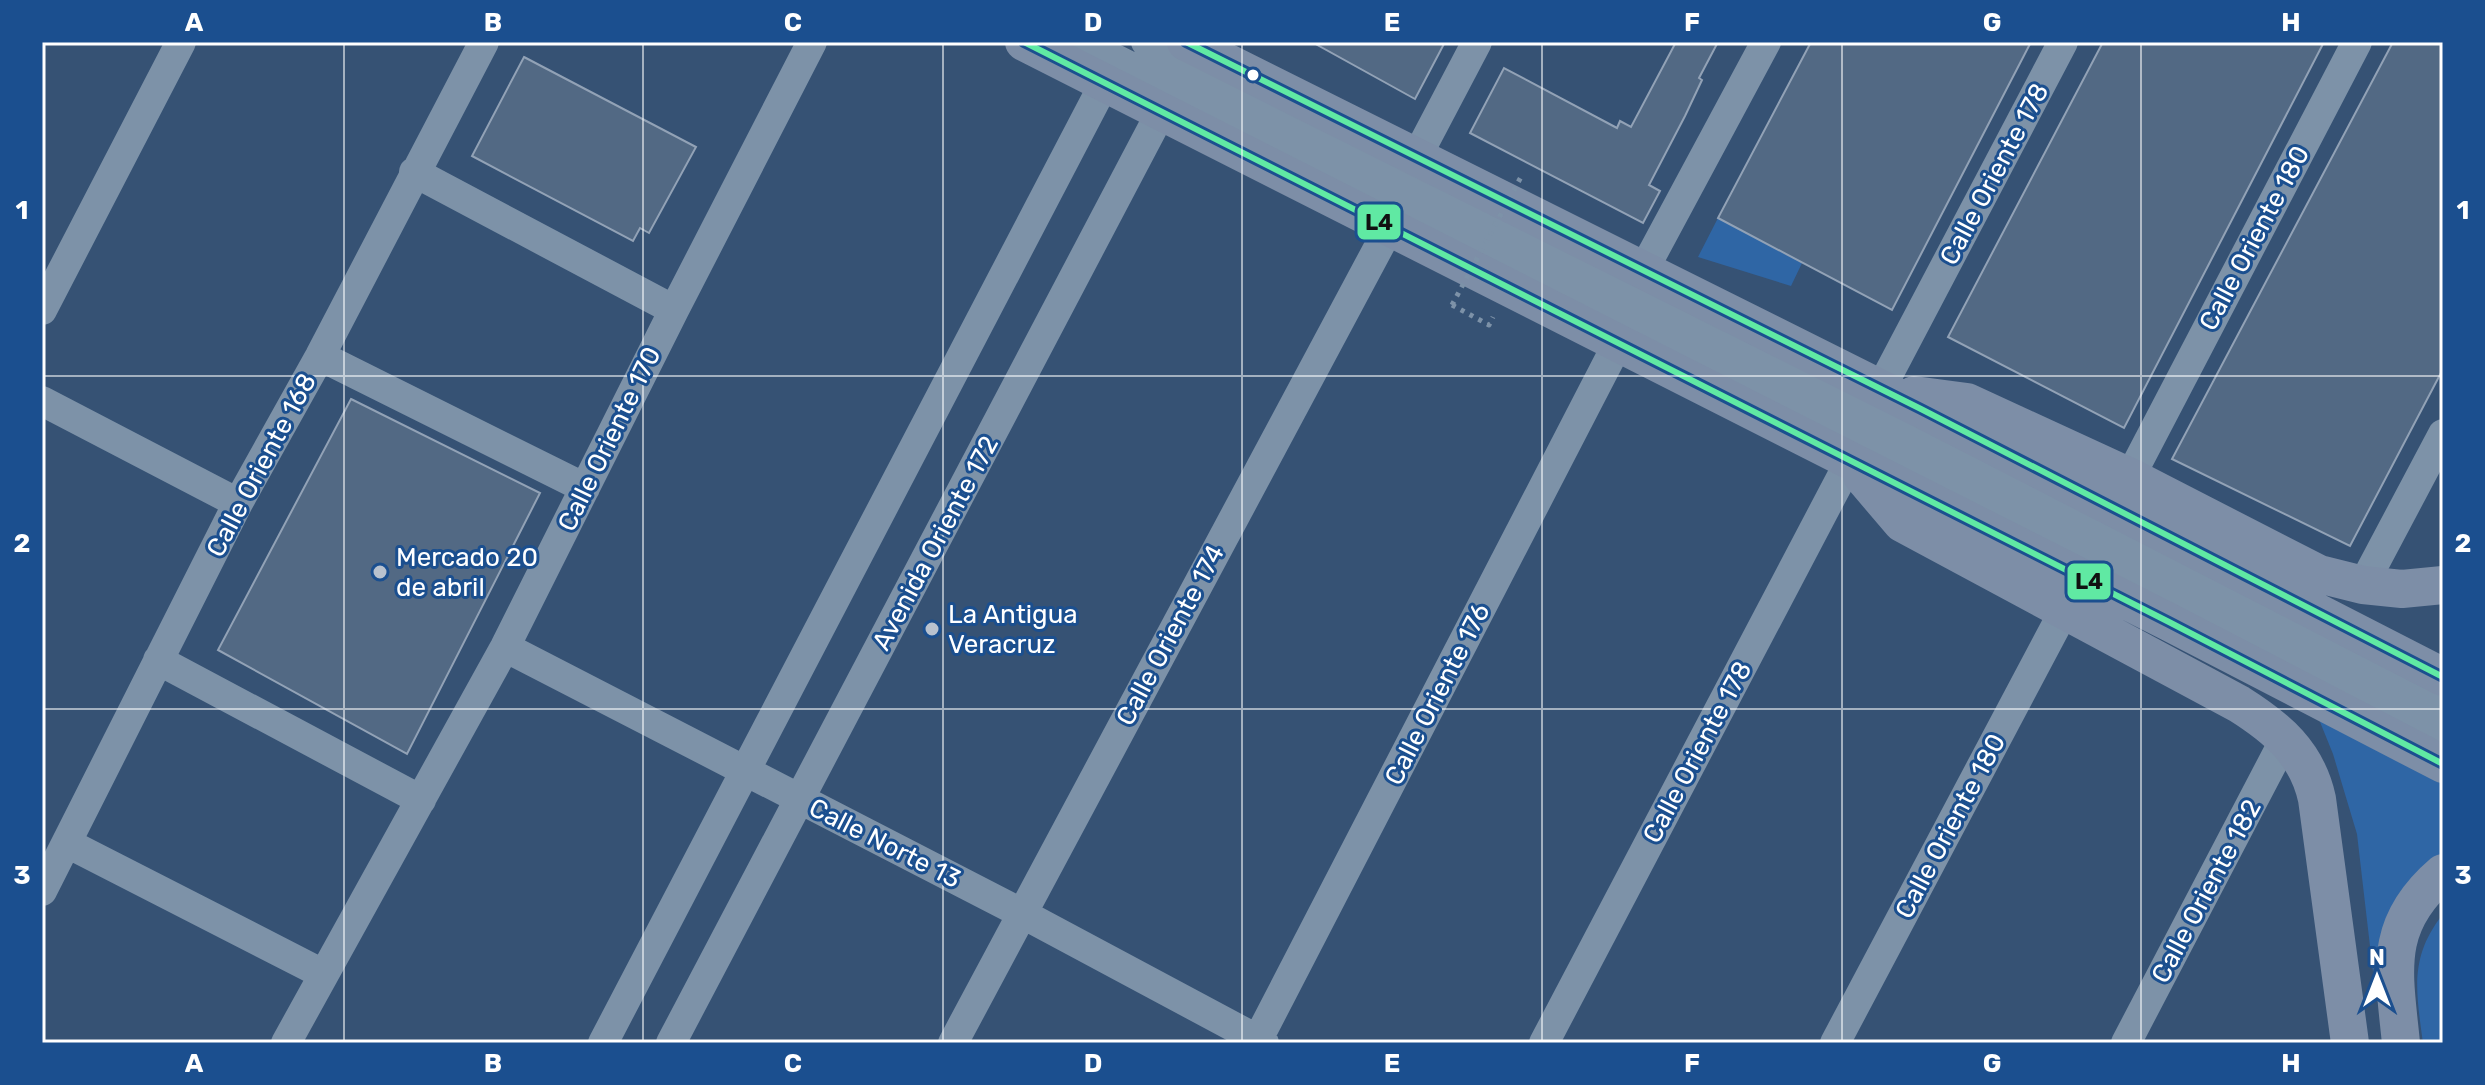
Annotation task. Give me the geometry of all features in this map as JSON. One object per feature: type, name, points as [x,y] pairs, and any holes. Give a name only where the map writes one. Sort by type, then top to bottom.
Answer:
[{"type":"main road","points":[[1024,42],[1116,62],[1166,101],[1389,228],[2443,764]]},
{"type":"main road","points":[[1192,48],[1921,409],[2443,677]]},
{"type":"main road","points":[[1880,390],[1967,402],[2130,477],[2319,574],[2363,585],[2402,589],[2443,585]]},
{"type":"main road","points":[[1850,461],[1902,523],[2239,704],[2270,724],[2285,739],[2305,764],[2317,799],[2350,1043]]},
{"type":"main road","points":[[2401,1043],[2393,969],[2396,945],[2403,923],[2415,902],[2443,873]]},
{"type":"street","points":[[42,310],[181,42]]},
{"type":"street","name":"Calle Oriente 168","points":[[42,891],[238,503],[320,356],[484,42]]},
{"type":"street","name":"Calle Oriente 170","points":[[286,1043],[505,647],[812,42]]},
{"type":"street","points":[[603,1043],[1116,62],[1082,42]]},
{"type":"street","points":[[1146,42],[1192,48],[1634,292],[2443,713]]},
{"type":"street","points":[[1416,158],[1477,42]]},
{"type":"street","points":[[1643,271],[1766,42]]},
{"type":"street","name":"Calle Oriente 178","points":[[1880,390],[2063,42]]},
{"type":"street","name":"Calle Oriente 180","points":[[2130,477],[2357,42]]},
{"type":"street","name":"Avenida Oriente 172","points":[[671,1043],[1192,48]]},
{"type":"street","points":[[1166,101],[1950,483],[2443,738]]},
{"type":"street","points":[[414,172],[674,310]]},
{"type":"street","name":"Calle Oriente 174","points":[[953,1043],[1389,228]]},
{"type":"street","name":"Calle Oriente 176","points":[[1259,1042],[1617,345]]},
{"type":"street","points":[[320,356],[585,488]]},
{"type":"street","points":[[42,401],[238,503]]},
{"type":"street","points":[[2363,585],[2443,434]]},
{"type":"street","name":"Calle Oriente 178","points":[[1544,1043],[1850,461]]},
{"type":"street","name":"Calle Oriente 180","points":[[1835,1043],[2065,609]]},
{"type":"street","name":"Calle Norte 13","points":[[505,647],[1021,913],[1259,1042]]},
{"type":"street","points":[[158,660],[421,800]]},
{"type":"street","name":"Calle Oriente 182","points":[[2126,1043],[2285,739]]},
{"type":"street","points":[[67,843],[323,974]]},
{"type":"path","points":[[1489,325],[1452,305],[1522,175]]},
{"type":"shaded area","points":[[1718,218],[1802,263],[1791,286],[1698,257]]},
{"type":"shaded area","points":[[2316,712],[2443,779],[2443,859],[2381,940],[2373,972],[2357,834],[2333,754]]},
{"type":"shaded area","points":[[2443,914],[2443,1043],[2423,1043],[2417,991],[2420,960],[2432,930]]},
{"type":"building","points":[[1312,42],[1445,42],[1415,99]]},
{"type":"building","points":[[1676,42],[1718,42],[1699,78],[1702,80],[1685,116],[1649,185],[1660,191],[1643,223],[1470,133],[1504,68],[1617,128],[1620,121],[1631,127]]},
{"type":"building","points":[[1811,42],[2031,42],[1892,310],[1718,218]]},
{"type":"building","points":[[2103,42],[2324,42],[2124,428],[1948,337]]},
{"type":"building","points":[[2393,42],[2443,42],[2443,369],[2350,546],[2172,459]]},
{"type":"building","points":[[524,57],[696,147],[649,233],[640,228],[633,241],[472,156]]},
{"type":"building","name":"Mercado 20 de abril","points":[[351,399],[540,493],[407,754],[218,650]]},
{"type":"transit line","name":"L4","points":[[1024,42],[2443,764]]},
{"type":"transit line","name":"L4","points":[[1186,42],[1921,409],[2443,677]]},
{"type":"place","name":"Mercado 20 de abril","points":[[380,572]]},
{"type":"place","name":"La Antigua Veracruz","points":[[932,629]]}]
